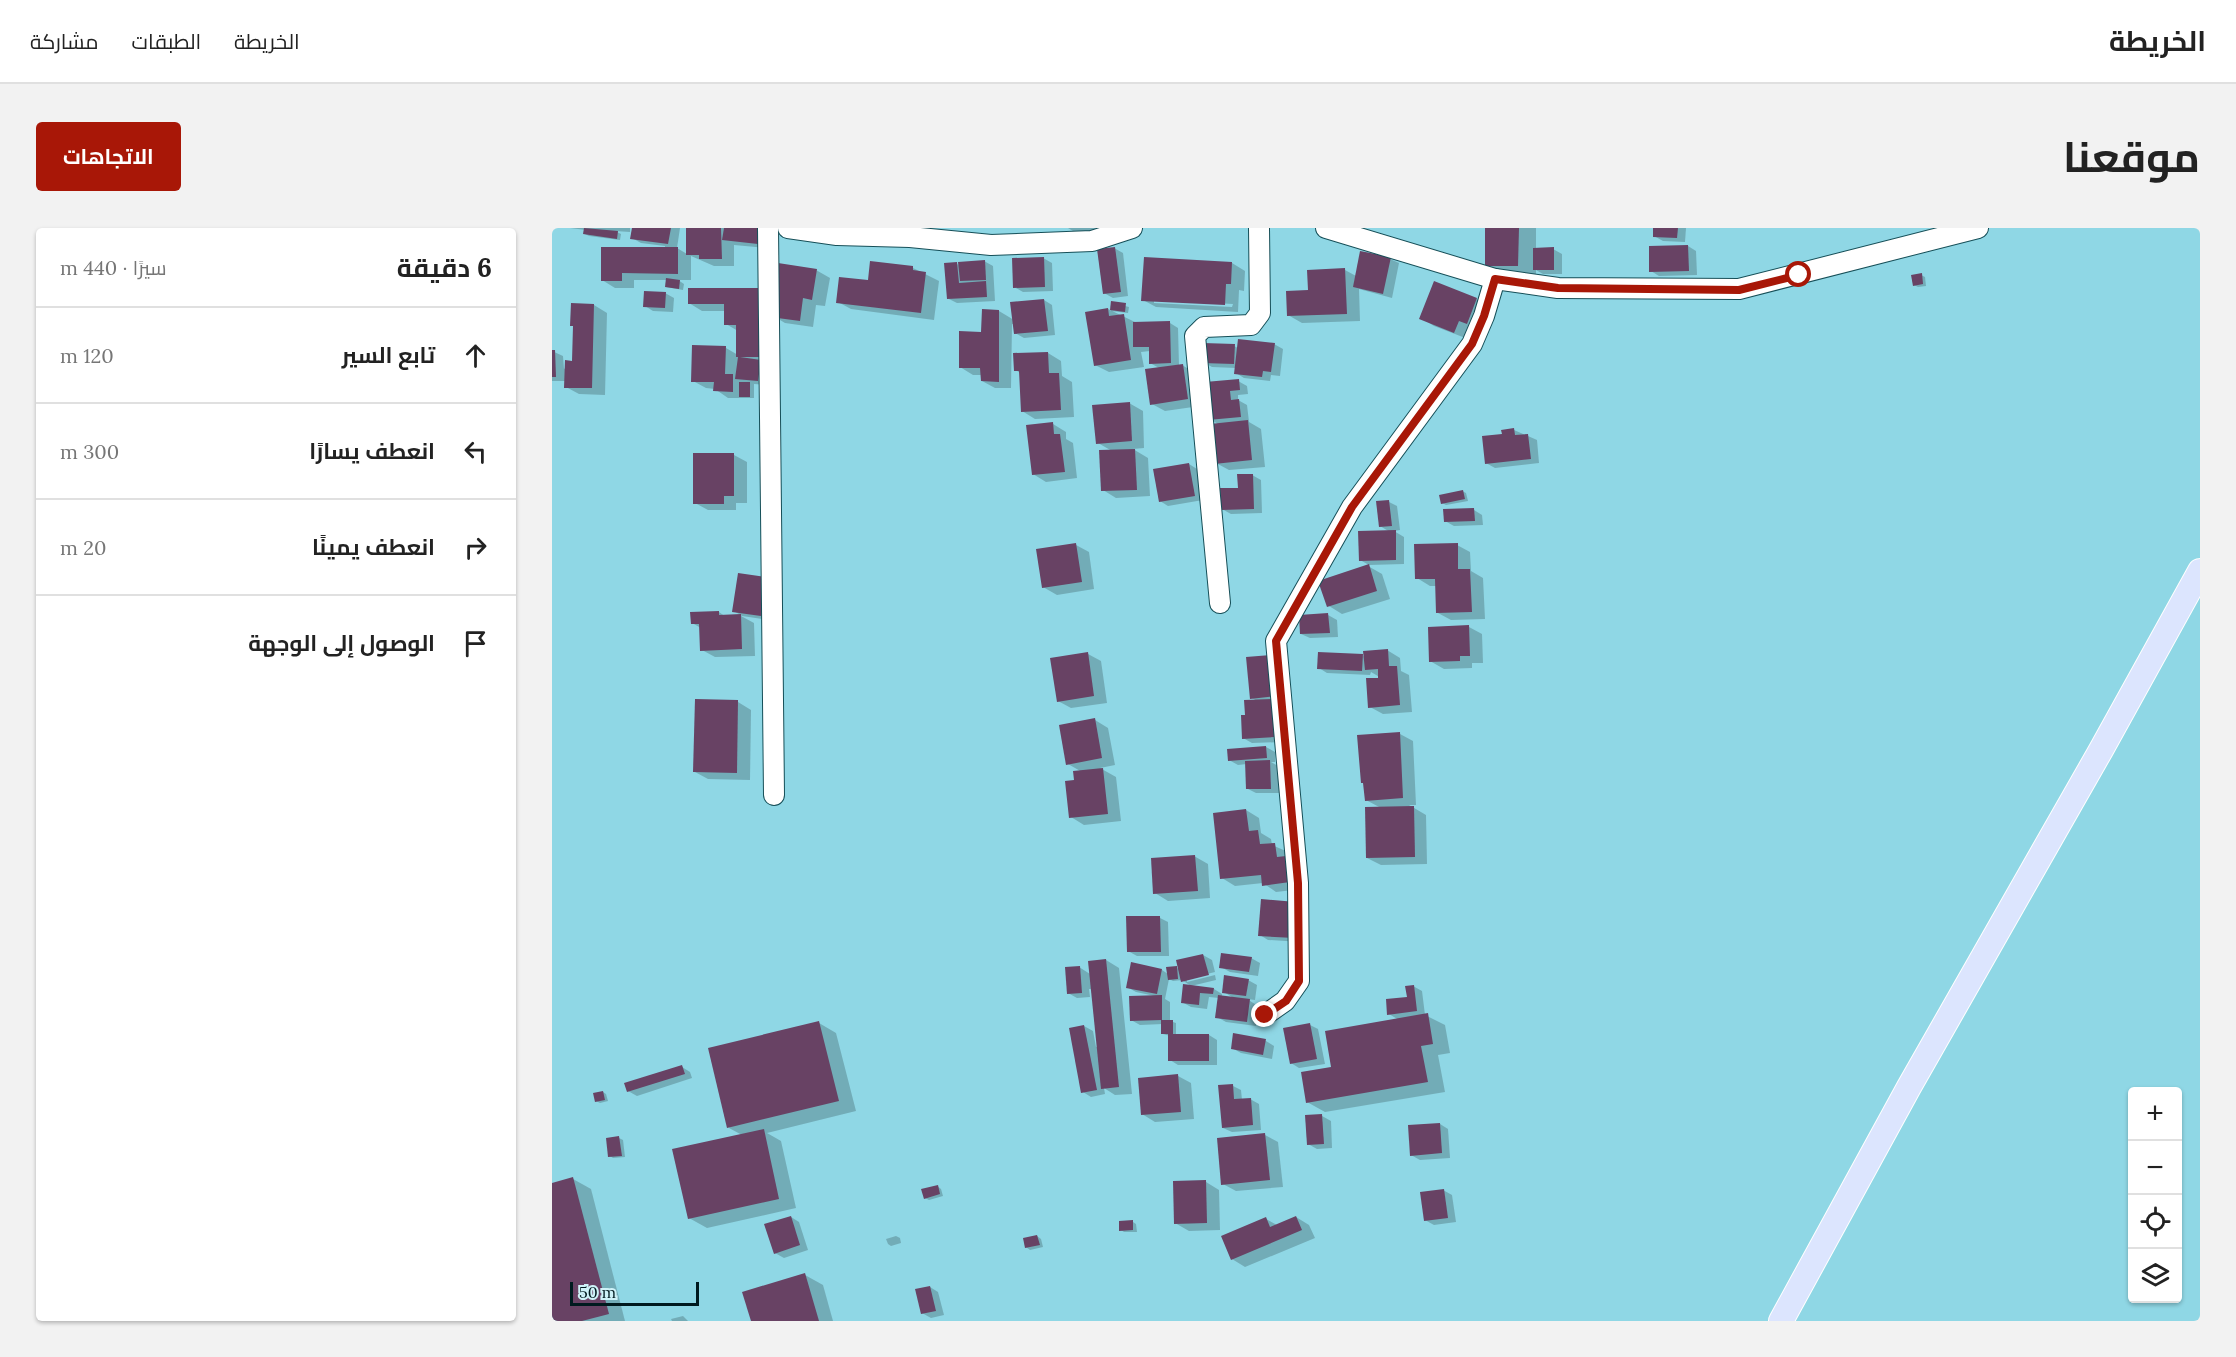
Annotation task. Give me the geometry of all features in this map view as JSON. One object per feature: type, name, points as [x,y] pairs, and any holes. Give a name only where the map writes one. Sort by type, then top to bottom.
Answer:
[{"type":"main road","points":[[1781,1321],[1909,1087],[2200,571]]},
{"type":"street","points":[[768,228],[774,795]]},
{"type":"street","points":[[788,228],[837,235],[910,233],[991,245],[1027,236],[1092,241],[1132,228]]},
{"type":"street","points":[[1220,603],[1195,336],[1204,327],[1251,325],[1260,313],[1259,228]]},
{"type":"street","points":[[1326,228],[1495,279],[1558,288],[1739,290],[1978,228]]},
{"type":"street","points":[[1265,1015],[1286,1001],[1299,981],[1298,883],[1276,641],[1352,507],[1472,344],[1484,316],[1495,279]]},
{"type":"building","points":[[584,228],[618,231],[617,239],[583,234]]},
{"type":"building","points":[[632,228],[671,228],[668,244],[630,239]]},
{"type":"building","points":[[686,228],[721,228],[722,259],[699,259],[699,255],[686,255]]},
{"type":"building","points":[[724,228],[760,228],[758,244],[722,240]]},
{"type":"building","points":[[1485,228],[1519,228],[1518,266],[1485,266]]},
{"type":"building","points":[[1653,228],[1678,228],[1677,238],[1653,237]]},
{"type":"building","points":[[1688,245],[1689,271],[1649,272],[1649,246]]},
{"type":"building","points":[[601,247],[678,247],[678,274],[622,273],[622,281],[601,281]]},
{"type":"building","points":[[1115,247],[1121,292],[1103,294],[1097,249]]},
{"type":"building","points":[[1554,247],[1554,270],[1533,270],[1533,248]]},
{"type":"building","points":[[1360,251],[1391,257],[1383,294],[1353,287]]},
{"type":"building","points":[[1044,257],[1045,287],[1013,288],[1012,258]]},
{"type":"building","points":[[1144,257],[1232,262],[1231,284],[1226,284],[1225,305],[1141,301]]},
{"type":"building","points":[[985,260],[986,280],[960,281],[958,262]]},
{"type":"building","points":[[870,261],[913,266],[913,270],[926,272],[921,313],[836,303],[839,277],[868,280]]},
{"type":"building","points":[[957,262],[959,283],[986,281],[987,297],[947,299],[944,263]]},
{"type":"building","points":[[778,263],[817,269],[812,300],[803,298],[800,321],[770,317]]},
{"type":"building","points":[[1345,268],[1347,314],[1287,316],[1286,291],[1308,290],[1307,270]]},
{"type":"building","points":[[1922,273],[1923,284],[1913,286],[1911,275]]},
{"type":"building","points":[[666,278],[680,280],[679,289],[665,287]]},
{"type":"building","points":[[1434,281],[1477,298],[1467,324],[1459,321],[1454,333],[1419,319]]},
{"type":"building","points":[[688,288],[762,288],[762,357],[740,357],[761,360],[758,381],[735,379],[738,357],[736,357],[736,325],[724,325],[724,304],[688,304]]},
{"type":"building","points":[[644,291],[666,292],[665,308],[643,307]]},
{"type":"building","points":[[1044,299],[1048,331],[1014,334],[1010,302]]},
{"type":"building","points":[[1111,301],[1126,303],[1125,312],[1110,310]]},
{"type":"building","points":[[571,303],[594,304],[592,388],[564,388],[565,360],[572,361]]},
{"type":"building","points":[[1108,308],[1109,316],[1124,314],[1131,360],[1094,366],[1085,312]]},
{"type":"building","points":[[982,309],[999,310],[999,382],[981,381],[980,368],[959,368],[959,331],[981,332]]},
{"type":"building","points":[[1170,321],[1171,363],[1149,364],[1149,347],[1133,347],[1133,322]]},
{"type":"building","points":[[1238,339],[1275,343],[1271,372],[1263,371],[1262,377],[1234,374]]},
{"type":"building","points":[[1203,343],[1235,344],[1234,364],[1202,363]]},
{"type":"building","points":[[692,345],[726,346],[725,374],[733,374],[733,392],[713,391],[714,382],[691,382]]},
{"type":"building","points":[[552,350],[555,350],[556,377],[552,377]]},
{"type":"building","points":[[1048,352],[1049,373],[1059,373],[1061,410],[1021,412],[1019,371],[1014,371],[1013,353]]},
{"type":"building","points":[[1183,364],[1188,399],[1150,405],[1145,369]]},
{"type":"building","points":[[1239,379],[1240,390],[1230,391],[1231,400],[1239,399],[1241,417],[1208,420],[1205,382]]},
{"type":"building","points":[[739,382],[750,382],[750,397],[739,397]]},
{"type":"building","points":[[1130,402],[1132,441],[1096,444],[1092,405]]},
{"type":"building","points":[[1248,420],[1252,460],[1214,464],[1210,424]]},
{"type":"building","points":[[1053,422],[1054,434],[1060,434],[1065,472],[1032,475],[1026,425]]},
{"type":"building","points":[[1514,428],[1515,435],[1528,434],[1531,459],[1485,464],[1482,436],[1502,434],[1501,430]]},
{"type":"building","points":[[1135,449],[1137,490],[1101,491],[1099,450]]},
{"type":"building","points":[[693,453],[734,453],[734,496],[724,496],[724,504],[693,504]]},
{"type":"building","points":[[1189,463],[1195,496],[1159,502],[1153,469]]},
{"type":"building","points":[[1237,474],[1253,474],[1254,509],[1221,510],[1220,488],[1238,488]]},
{"type":"building","points":[[1463,490],[1465,499],[1441,504],[1439,495]]},
{"type":"building","points":[[1389,500],[1392,526],[1379,527],[1376,501]]},
{"type":"building","points":[[1474,508],[1475,521],[1444,522],[1443,509]]},
{"type":"building","points":[[1396,530],[1396,560],[1359,561],[1358,531]]},
{"type":"building","points":[[1076,543],[1082,582],[1042,588],[1036,549]]},
{"type":"building","points":[[1458,543],[1458,569],[1470,569],[1472,612],[1436,613],[1435,579],[1415,579],[1414,544]]},
{"type":"building","points":[[1369,564],[1377,591],[1327,607],[1318,581]]},
{"type":"building","points":[[738,573],[766,577],[761,616],[732,612]]},
{"type":"building","points":[[719,611],[719,615],[741,614],[742,649],[700,651],[699,624],[691,624],[690,612]]},
{"type":"building","points":[[1328,613],[1330,633],[1300,634],[1299,615]]},
{"type":"building","points":[[1469,625],[1470,656],[1460,656],[1460,661],[1429,662],[1428,627]]},
{"type":"building","points":[[1388,649],[1389,666],[1397,666],[1400,705],[1368,708],[1366,678],[1378,678],[1378,669],[1365,670],[1363,651]]},
{"type":"building","points":[[1088,652],[1094,696],[1057,702],[1050,658]]},
{"type":"building","points":[[1318,652],[1363,654],[1362,671],[1317,669]]},
{"type":"building","points":[[1271,655],[1276,696],[1250,699],[1246,657]]},
{"type":"building","points":[[695,699],[738,700],[737,773],[693,772]]},
{"type":"building","points":[[1272,699],[1274,737],[1242,739],[1241,715],[1245,715],[1244,700]]},
{"type":"building","points":[[1095,718],[1102,758],[1066,765],[1059,725]]},
{"type":"building","points":[[1400,732],[1403,798],[1365,801],[1363,783],[1361,783],[1357,735]]},
{"type":"building","points":[[1266,746],[1267,758],[1228,761],[1227,749]]},
{"type":"building","points":[[1270,760],[1271,789],[1246,789],[1245,761]]},
{"type":"building","points":[[1103,768],[1108,814],[1069,818],[1065,781],[1074,780],[1073,771]]},
{"type":"building","points":[[1414,806],[1415,857],[1366,858],[1365,807]]},
{"type":"building","points":[[1246,809],[1249,831],[1258,830],[1260,844],[1275,843],[1277,857],[1286,856],[1290,882],[1262,886],[1261,875],[1220,879],[1213,813]]},
{"type":"building","points":[[1195,855],[1198,891],[1153,894],[1151,858]]},
{"type":"building","points":[[1261,899],[1296,902],[1294,938],[1258,936]]},
{"type":"building","points":[[1126,916],[1160,916],[1161,952],[1127,952]]},
{"type":"building","points":[[1221,953],[1252,957],[1249,972],[1219,968]]},
{"type":"building","points":[[1203,954],[1209,975],[1181,982],[1176,960]]},
{"type":"building","points":[[1106,959],[1119,1087],[1101,1089],[1088,961]]},
{"type":"building","points":[[1131,962],[1162,969],[1157,994],[1126,988]]},
{"type":"building","points":[[1080,966],[1082,993],[1067,994],[1065,967]]},
{"type":"building","points":[[1177,966],[1178,979],[1168,980],[1166,967]]},
{"type":"building","points":[[1224,975],[1249,979],[1246,996],[1222,993]]},
{"type":"building","points":[[1183,984],[1214,988],[1213,994],[1200,993],[1199,1005],[1181,1003]]},
{"type":"building","points":[[1414,985],[1417,1011],[1387,1015],[1386,999],[1407,997],[1405,986]]},
{"type":"building","points":[[1162,995],[1162,1020],[1130,1021],[1129,996]]},
{"type":"building","points":[[1218,995],[1250,999],[1247,1022],[1215,1018]]},
{"type":"building","points":[[1428,1013],[1433,1044],[1421,1046],[1428,1082],[1306,1103],[1301,1072],[1331,1067],[1325,1031]]},
{"type":"building","points":[[1161,1020],[1173,1020],[1173,1034],[1209,1034],[1209,1061],[1168,1061],[1168,1034],[1161,1034]]},
{"type":"building","points":[[819,1021],[839,1101],[727,1128],[708,1048]]},
{"type":"building","points":[[1310,1023],[1317,1059],[1290,1064],[1283,1028]]},
{"type":"building","points":[[1084,1025],[1097,1090],[1081,1093],[1069,1028]]},
{"type":"building","points":[[1233,1033],[1266,1039],[1263,1055],[1231,1049]]},
{"type":"building","points":[[682,1065],[685,1074],[627,1092],[624,1083]]},
{"type":"building","points":[[1178,1074],[1181,1112],[1141,1115],[1138,1078]]},
{"type":"building","points":[[1233,1084],[1234,1099],[1251,1098],[1253,1125],[1222,1128],[1218,1085]]},
{"type":"building","points":[[603,1091],[605,1100],[595,1102],[593,1093]]},
{"type":"building","points":[[1322,1114],[1324,1144],[1307,1145],[1305,1115]]},
{"type":"building","points":[[1440,1123],[1442,1153],[1410,1156],[1408,1125]]},
{"type":"building","points":[[764,1129],[779,1199],[688,1219],[672,1149]]},
{"type":"building","points":[[1265,1133],[1270,1180],[1221,1185],[1217,1138]]},
{"type":"building","points":[[619,1136],[622,1156],[608,1157],[606,1138]]},
{"type":"building","points":[[573,1177],[609,1314],[582,1321],[552,1321],[552,1183]]},
{"type":"building","points":[[1206,1180],[1207,1223],[1174,1224],[1173,1181]]},
{"type":"building","points":[[938,1185],[940,1194],[924,1199],[921,1189]]},
{"type":"building","points":[[1444,1189],[1448,1218],[1424,1221],[1420,1192]]},
{"type":"building","points":[[791,1216],[800,1245],[774,1254],[764,1224]]},
{"type":"building","points":[[1296,1216],[1302,1230],[1231,1260],[1221,1236],[1266,1217],[1270,1227]]},
{"type":"building","points":[[1133,1220],[1133,1230],[1119,1231],[1119,1221]]},
{"type":"building","points":[[1037,1235],[1040,1245],[1025,1248],[1023,1238]]},
{"type":"building","points":[[805,1273],[819,1321],[751,1321],[742,1292]]},
{"type":"building","points":[[930,1286],[936,1311],[921,1314],[915,1289]]},
{"type":"route","points":[[1265,1015],[1286,1001],[1299,981],[1298,883],[1276,641],[1352,507],[1472,344],[1484,316],[1495,279],[1558,288],[1739,290],[1799,275]]}]
